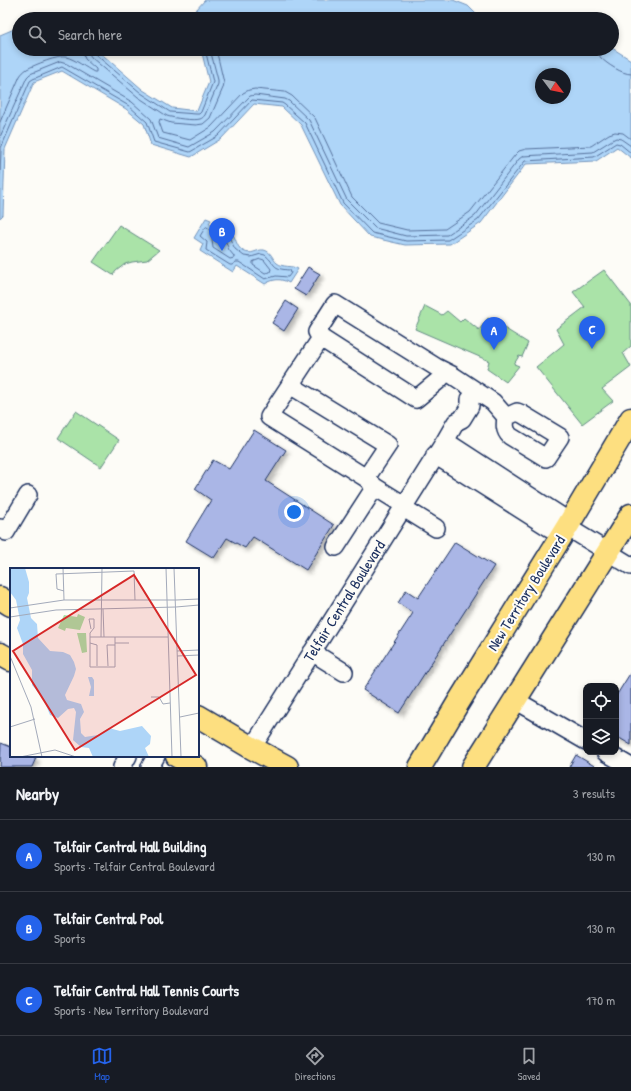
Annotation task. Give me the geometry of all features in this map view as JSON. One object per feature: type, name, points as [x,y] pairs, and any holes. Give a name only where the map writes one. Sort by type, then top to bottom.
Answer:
[{"type":"main road","name":"New Territory Boulevard","points":[[420,767],[458,702],[567,527],[631,419]]},
{"type":"main road","points":[[473,767],[631,515]]},
{"type":"main road","points":[[0,598],[10,604]]},
{"type":"main road","points":[[0,654],[10,659]]},
{"type":"main road","points":[[199,717],[252,748],[288,767]]},
{"type":"main road","points":[[179,757],[196,767]]},
{"type":"street","points":[[446,372],[439,380],[416,399],[321,338],[317,332],[336,304],[446,372],[473,395],[493,402],[506,417]]},
{"type":"street","points":[[321,338],[269,417],[370,482],[436,528]]},
{"type":"street","points":[[290,385],[388,445],[336,547]]},
{"type":"street","name":"Telfair Central Boulevard","points":[[252,748],[436,455],[456,422],[456,415],[464,403],[473,395]]},
{"type":"street","points":[[445,440],[559,515],[567,527],[631,566]]},
{"type":"street","points":[[436,455],[550,528],[567,527]]},
{"type":"street","points":[[488,489],[498,475]]},
{"type":"street","points":[[0,528],[6,532],[28,495]]},
{"type":"street","points":[[312,652],[344,672]]},
{"type":"street","points":[[515,700],[583,739]]},
{"type":"street","points":[[610,755],[631,767]]},
{"type":"street","points":[[122,767],[127,757]]},
{"type":"street","points":[[150,767],[155,757]]},
{"type":"green space","points":[[119,225],[159,250],[147,260],[125,264],[113,275],[93,262]]},
{"type":"green space","points":[[604,270],[631,305],[631,346],[623,353],[631,367],[602,389],[613,401],[582,424],[536,367],[564,344],[556,329],[585,307],[573,292]]},
{"type":"green space","points":[[425,306],[442,315],[447,311],[460,322],[464,318],[479,330],[488,318],[528,343],[522,357],[519,356],[514,364],[519,366],[506,382],[487,369],[489,361],[415,329]]},
{"type":"green space","points":[[76,411],[119,440],[101,467],[58,438]]},
{"type":"water","points":[[205,0],[453,0],[468,6],[474,12],[196,12]]},
{"type":"water","points":[[12,30],[12,56],[104,56],[143,90],[172,108],[197,111],[209,82],[203,56],[619,56],[619,52],[631,60],[631,158],[617,147],[596,161],[526,164],[481,223],[450,244],[405,245],[370,237],[340,205],[301,125],[282,107],[254,104],[221,139],[191,157],[151,145],[144,124],[126,109],[62,71],[34,82],[5,149],[3,215],[0,218],[0,35]]},
{"type":"water","points":[[206,218],[211,220],[209,223],[212,227],[220,231],[231,233],[240,249],[243,251],[251,253],[264,250],[269,252],[279,265],[298,269],[289,283],[283,280],[277,280],[265,284],[237,266],[233,272],[200,251],[203,244],[194,238]]},
{"type":"building","points":[[308,267],[320,274],[306,296],[294,289]]},
{"type":"building","points":[[286,301],[298,309],[284,331],[272,323]]},
{"type":"building","points":[[254,430],[286,450],[266,481],[334,525],[306,570],[253,537],[245,548],[227,538],[214,558],[186,541],[211,500],[195,489],[213,460],[229,469]]},
{"type":"building","points":[[455,542],[494,566],[399,713],[363,690],[413,613],[398,603],[406,590],[418,598]]},
{"type":"building","points":[[631,672],[631,745],[619,738],[619,691]]},
{"type":"building","points":[[1,743],[10,747],[10,757],[36,758],[32,767],[0,767]]},
{"type":"building","points":[[576,755],[596,767],[569,767]]},
{"type":"place","name":"Telfair Central Pool","points":[[222,251]]},
{"type":"place","name":"Telfair Central Hall Tennis Courts","points":[[592,349]]},
{"type":"place","name":"Telfair Central Hall Building","points":[[494,350]]}]
